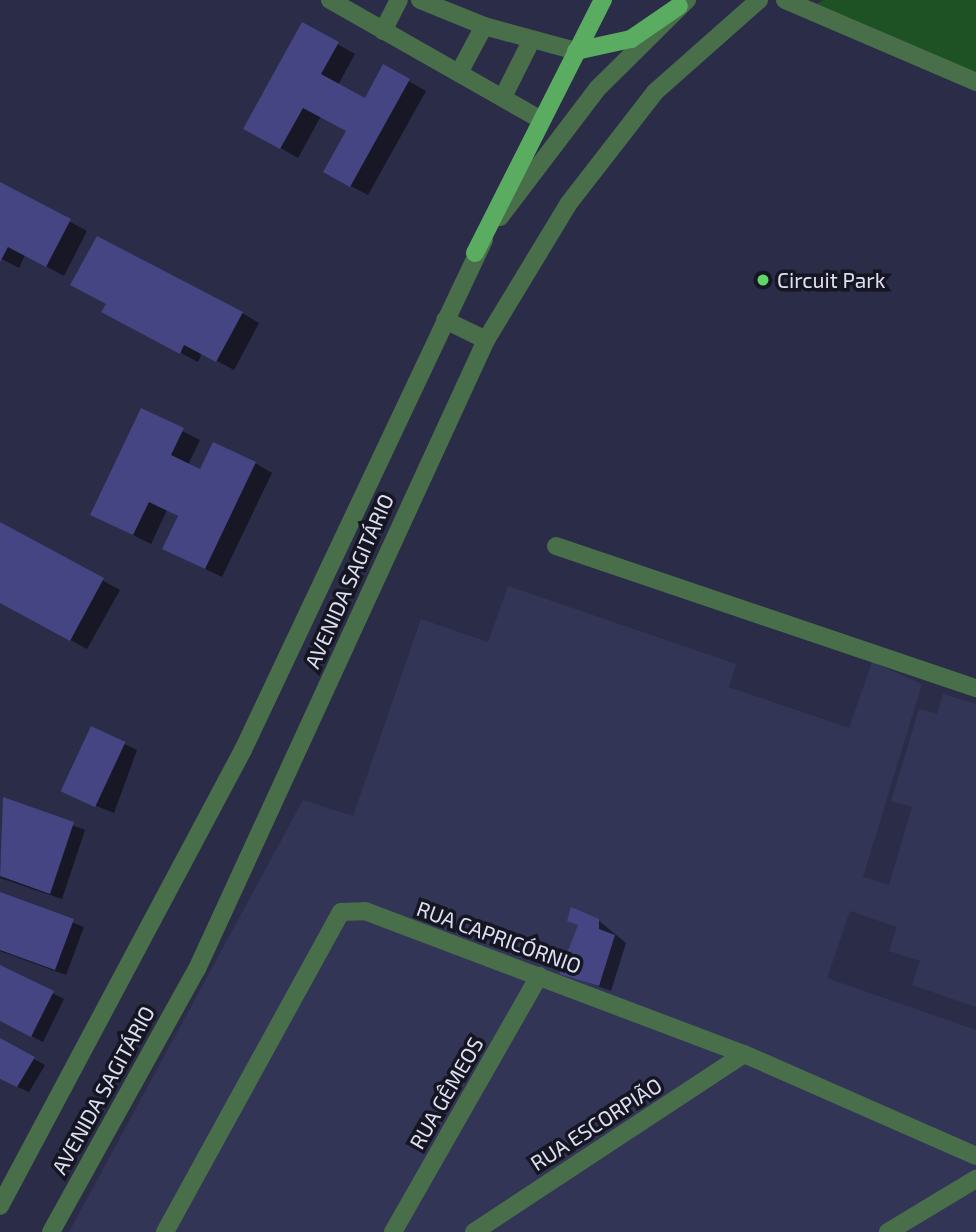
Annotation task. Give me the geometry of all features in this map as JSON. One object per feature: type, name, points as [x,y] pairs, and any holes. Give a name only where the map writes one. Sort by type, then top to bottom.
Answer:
[{"type":"main road","points":[[475,253],[603,0]]},
{"type":"main road","points":[[576,51],[631,38],[682,3]]},
{"type":"street","points":[[330,0],[541,120]]},
{"type":"street","points":[[383,31],[399,0]]},
{"type":"street","points":[[420,0],[484,26],[531,41],[576,51]]},
{"type":"street","name":"AVENIDA SAGITÁRIO","points":[[51,1232],[197,969],[486,340],[569,203],[655,92],[759,0]]},
{"type":"street","points":[[785,0],[976,82]]},
{"type":"street","name":"AVENIDA SAGITÁRIO","points":[[0,1206],[243,750],[475,253],[597,89],[682,3]]},
{"type":"street","points":[[459,73],[484,26]]},
{"type":"street","points":[[503,97],[531,41]]},
{"type":"street","points":[[445,320],[486,340]]},
{"type":"street","points":[[556,546],[976,688]]},
{"type":"street","name":"RUA CAPRICÓRNIO","points":[[164,1232],[341,912],[365,911],[744,1054],[976,1156]]},
{"type":"street","name":"RUA GÊMEOS","points":[[393,1232],[539,976]]},
{"type":"street","name":"RUA ESCORPIÃO","points":[[474,1232],[744,1054]]},
{"type":"street","points":[[888,1232],[976,1179]]},
{"type":"shaded area","points":[[508,586],[736,664],[729,687],[849,728],[872,662],[922,684],[863,877],[889,885],[912,807],[891,801],[919,709],[937,714],[943,694],[976,704],[976,1007],[912,985],[920,961],[889,951],[897,927],[850,911],[827,978],[976,1030],[976,1232],[69,1232],[303,800],[353,816],[421,619],[488,642]]},
{"type":"green space","points":[[823,0],[976,0],[976,82],[807,10]]},
{"type":"building","points":[[302,22],[339,42],[321,74],[365,98],[383,64],[410,79],[350,187],[323,172],[346,131],[303,108],[280,149],[243,129]]},
{"type":"building","points":[[0,182],[71,219],[46,267],[8,247],[0,262]]},
{"type":"building","points":[[97,236],[243,312],[216,362],[184,345],[180,354],[101,312],[106,304],[70,285]]},
{"type":"building","points":[[141,408],[184,428],[171,455],[200,469],[213,442],[256,462],[205,569],[162,549],[178,516],[149,502],[133,535],[90,515]]},
{"type":"building","points":[[0,522],[104,578],[70,641],[0,603]]},
{"type":"building","points":[[91,726],[125,742],[95,807],[61,791]]},
{"type":"building","points":[[3,797],[74,822],[50,894],[0,876]]},
{"type":"building","points":[[0,892],[74,919],[55,970],[0,950]]},
{"type":"building","points":[[571,907],[599,919],[599,929],[615,935],[599,986],[559,974],[578,925],[567,921]]},
{"type":"building","points":[[0,965],[54,991],[31,1037],[0,1021]]},
{"type":"building","points":[[0,1038],[35,1057],[17,1087],[0,1079]]},
{"type":"place","name":"Circuit Park","points":[[763,280]]}]
